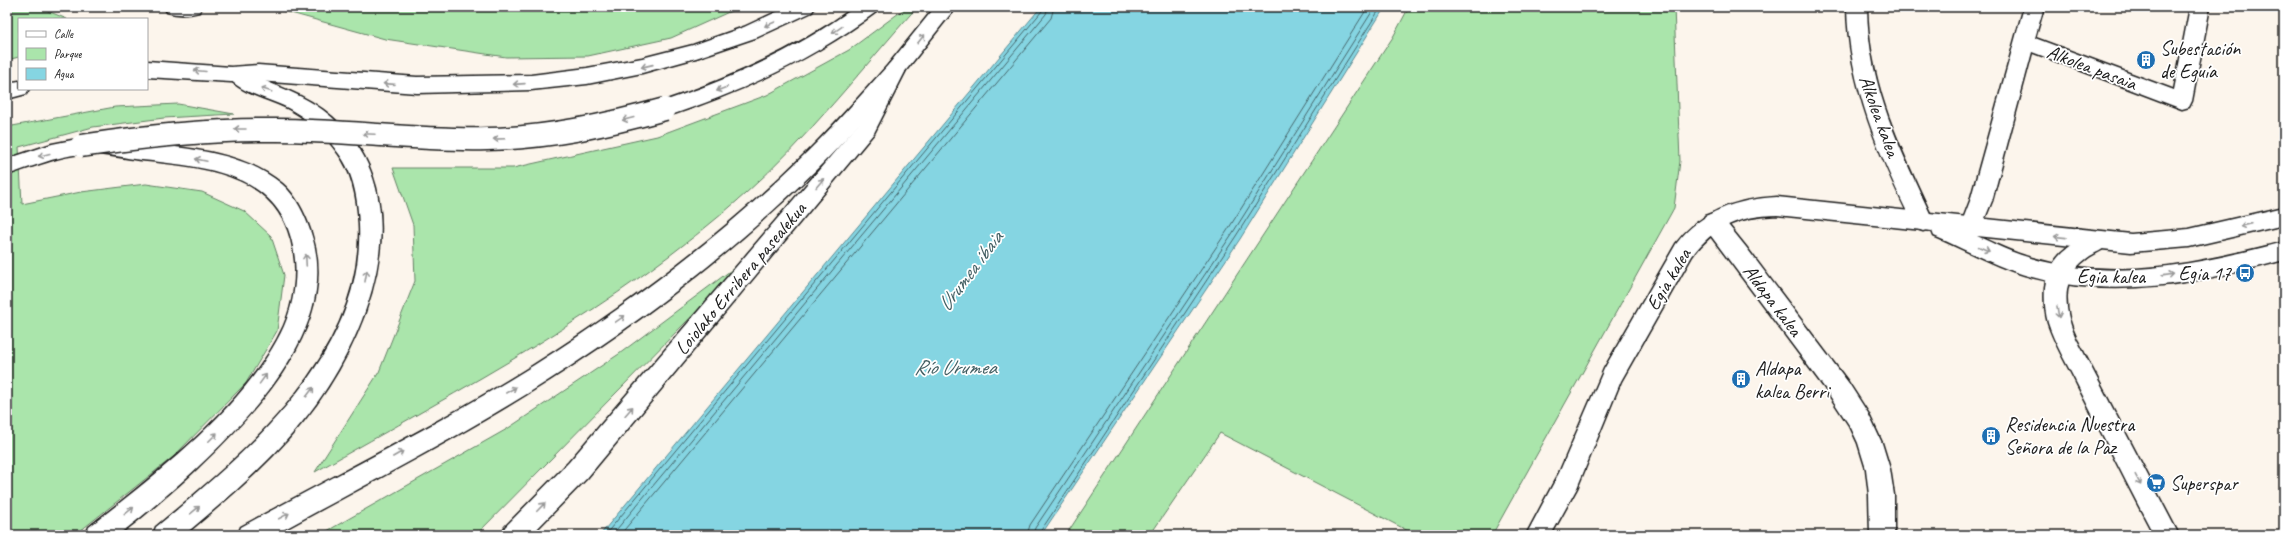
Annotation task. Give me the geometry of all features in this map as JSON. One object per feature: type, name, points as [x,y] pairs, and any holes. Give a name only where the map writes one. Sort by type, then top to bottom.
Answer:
[{"type":"main road","points":[[174,7],[192,7]]},
{"type":"main road","points":[[148,69],[186,70],[238,76],[258,73],[409,86],[508,84],[562,81],[632,69],[692,54],[736,38],[805,7]]},
{"type":"main road","points":[[7,166],[81,146],[127,138],[217,129],[305,130],[442,139],[515,138],[590,128],[665,109],[708,95],[756,75],[831,34],[868,7]]},
{"type":"main road","name":"Loiolako Erribera pasealekua","points":[[514,535],[578,470],[643,395],[867,127],[896,69],[946,7]]},
{"type":"main road","name":"Alkolea kalea","points":[[1857,7],[1856,28],[1859,56],[1867,85],[1923,222]]},
{"type":"main road","name":"Alkolea pasaia","points":[[1971,227],[1981,201],[2034,7]]},
{"type":"main road","name":"Alkolea pasaia","points":[[2024,41],[2182,101],[2200,7]]},
{"type":"main road","points":[[250,535],[510,391],[626,315],[672,282],[751,217],[792,180],[846,126],[896,69]]},
{"type":"main road","points":[[165,535],[231,480],[287,423],[326,371],[353,318],[365,284],[371,247],[371,210],[360,170],[337,135],[315,115],[296,102],[248,84],[238,76]]},
{"type":"main road","points":[[7,91],[18,89]]},
{"type":"main road","points":[[81,146],[162,153],[218,163],[259,180],[284,201],[300,229],[306,254],[306,287],[298,319],[278,358],[240,410],[186,464],[98,535]]},
{"type":"main road","name":"Egia kalea","points":[[1538,535],[1568,480],[1612,376],[1684,250],[1696,234],[1713,222],[1754,207],[1777,206],[2099,241],[2131,243],[2189,238],[2284,216]]},
{"type":"main road","name":"Aldapa kalea","points":[[1713,222],[1749,266],[1848,401],[1866,432],[1877,470],[1883,507],[1882,535]]},
{"type":"main road","name":"Egia kalea","points":[[1923,222],[2013,261],[2060,274],[2099,280],[2164,276],[2222,267],[2284,251]]},
{"type":"main road","points":[[2099,241],[2085,246],[2074,254],[2064,265],[2060,274],[2056,296],[2057,309],[2066,337],[2120,448],[2167,535]]},
{"type":"green space","points":[[7,7],[38,7],[65,18],[18,18],[18,57],[7,60]]},
{"type":"green space","points":[[269,7],[740,7],[671,38],[588,56],[506,57],[385,39]]},
{"type":"green space","points":[[907,7],[917,7],[791,150],[745,194],[696,236],[644,274],[537,345],[315,472],[379,372],[415,281],[413,225],[393,168],[513,168],[657,136],[767,95],[849,50]]},
{"type":"green space","points":[[1409,7],[1674,7],[1680,161],[1674,208],[1492,535],[1416,535],[1220,433],[1150,535],[1066,535],[1393,37]]},
{"type":"green space","points":[[178,104],[234,114],[164,118],[93,127],[19,147],[22,204],[81,192],[146,184],[202,192],[244,211],[271,236],[284,275],[277,331],[246,383],[173,457],[75,535],[7,535],[7,127],[115,107]]},
{"type":"green space","points":[[754,253],[476,535],[320,535],[507,429],[619,354]]},
{"type":"water","name":"Río Urumea","points":[[1041,7],[1385,7],[1240,239],[1041,535],[600,535]]},
{"type":"place","name":"Subestación de Eguía","points":[[2146,60]]},
{"type":"place","name":"Egia 17","points":[[2245,273]]},
{"type":"place","name":"Aldapa kalea Berri","points":[[1741,379]]},
{"type":"place","name":"Residencia Nuestra Señora de la Paz","points":[[1991,436]]},
{"type":"place","name":"Superspar","points":[[2156,483]]},
{"type":"water label","name":"Urumea ibaia","points":[[970,271]]}]
